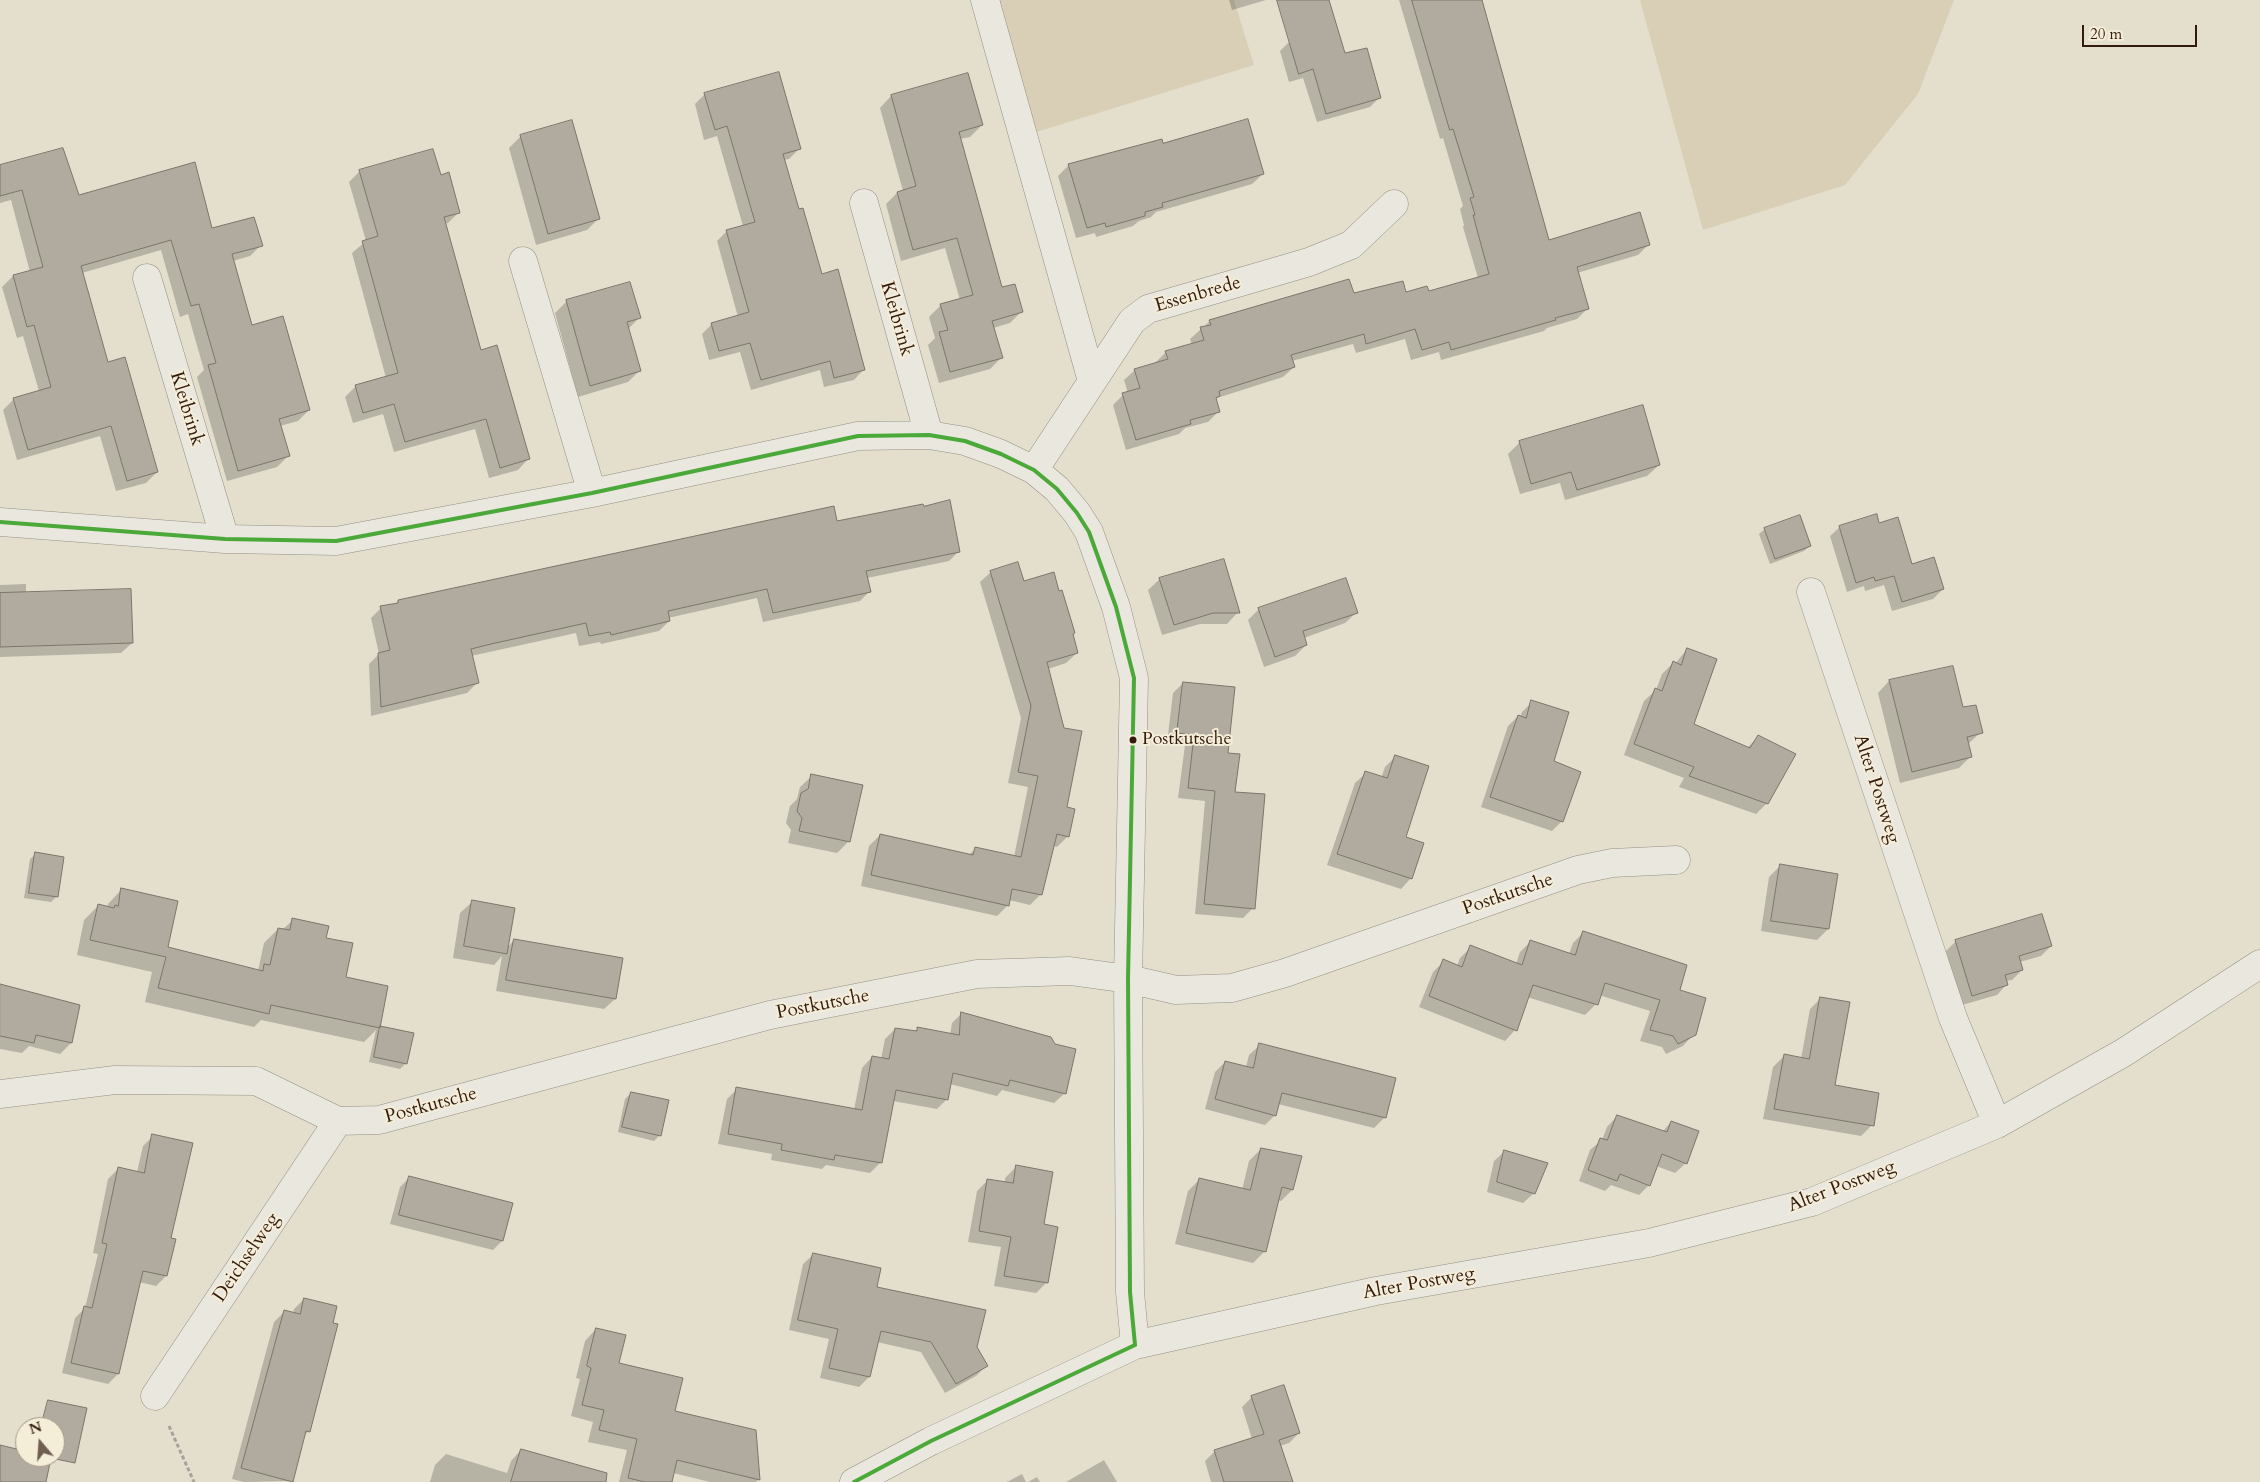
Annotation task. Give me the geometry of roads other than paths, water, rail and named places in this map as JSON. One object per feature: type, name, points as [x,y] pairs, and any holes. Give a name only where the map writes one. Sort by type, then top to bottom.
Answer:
[{"type":"street","points":[[985,0],[1092,381]]},
{"type":"street","name":"Kleibrink","points":[[864,203],[929,435]]},
{"type":"street","name":"Essenbrede","points":[[1034,470],[1132,320],[1148,309],[1309,262],[1351,246],[1394,204]]},
{"type":"street","points":[[523,261],[592,493]]},
{"type":"street","name":"Kleibrink","points":[[147,278],[225,539]]},
{"type":"street","points":[[0,522],[225,539],[336,541],[592,493],[858,436],[929,435],[965,441],[1001,454],[1034,470],[1057,489],[1077,512],[1089,532],[1116,607],[1134,678],[1128,979],[1130,1292],[1135,1345]]},
{"type":"street","name":"Alter Postweg","points":[[1811,592],[1953,1018],[1997,1124]]},
{"type":"street","name":"Postkutsche","points":[[0,1094],[115,1080],[256,1081],[338,1121],[379,1120],[770,1015],[977,974],[1070,971],[1128,979],[1176,990],[1232,988],[1285,973],[1578,870],[1612,863],[1676,860]]},
{"type":"street","name":"Alter Postweg","points":[[854,1482],[931,1440],[1135,1345],[1376,1291],[1649,1243],[1812,1202],[1997,1124],[2123,1053],[2260,964]]},
{"type":"street","name":"Deichselweg","points":[[155,1396],[338,1121]]},
{"type":"place","name":"Postkutsche","points":[[1133,740]]}]
